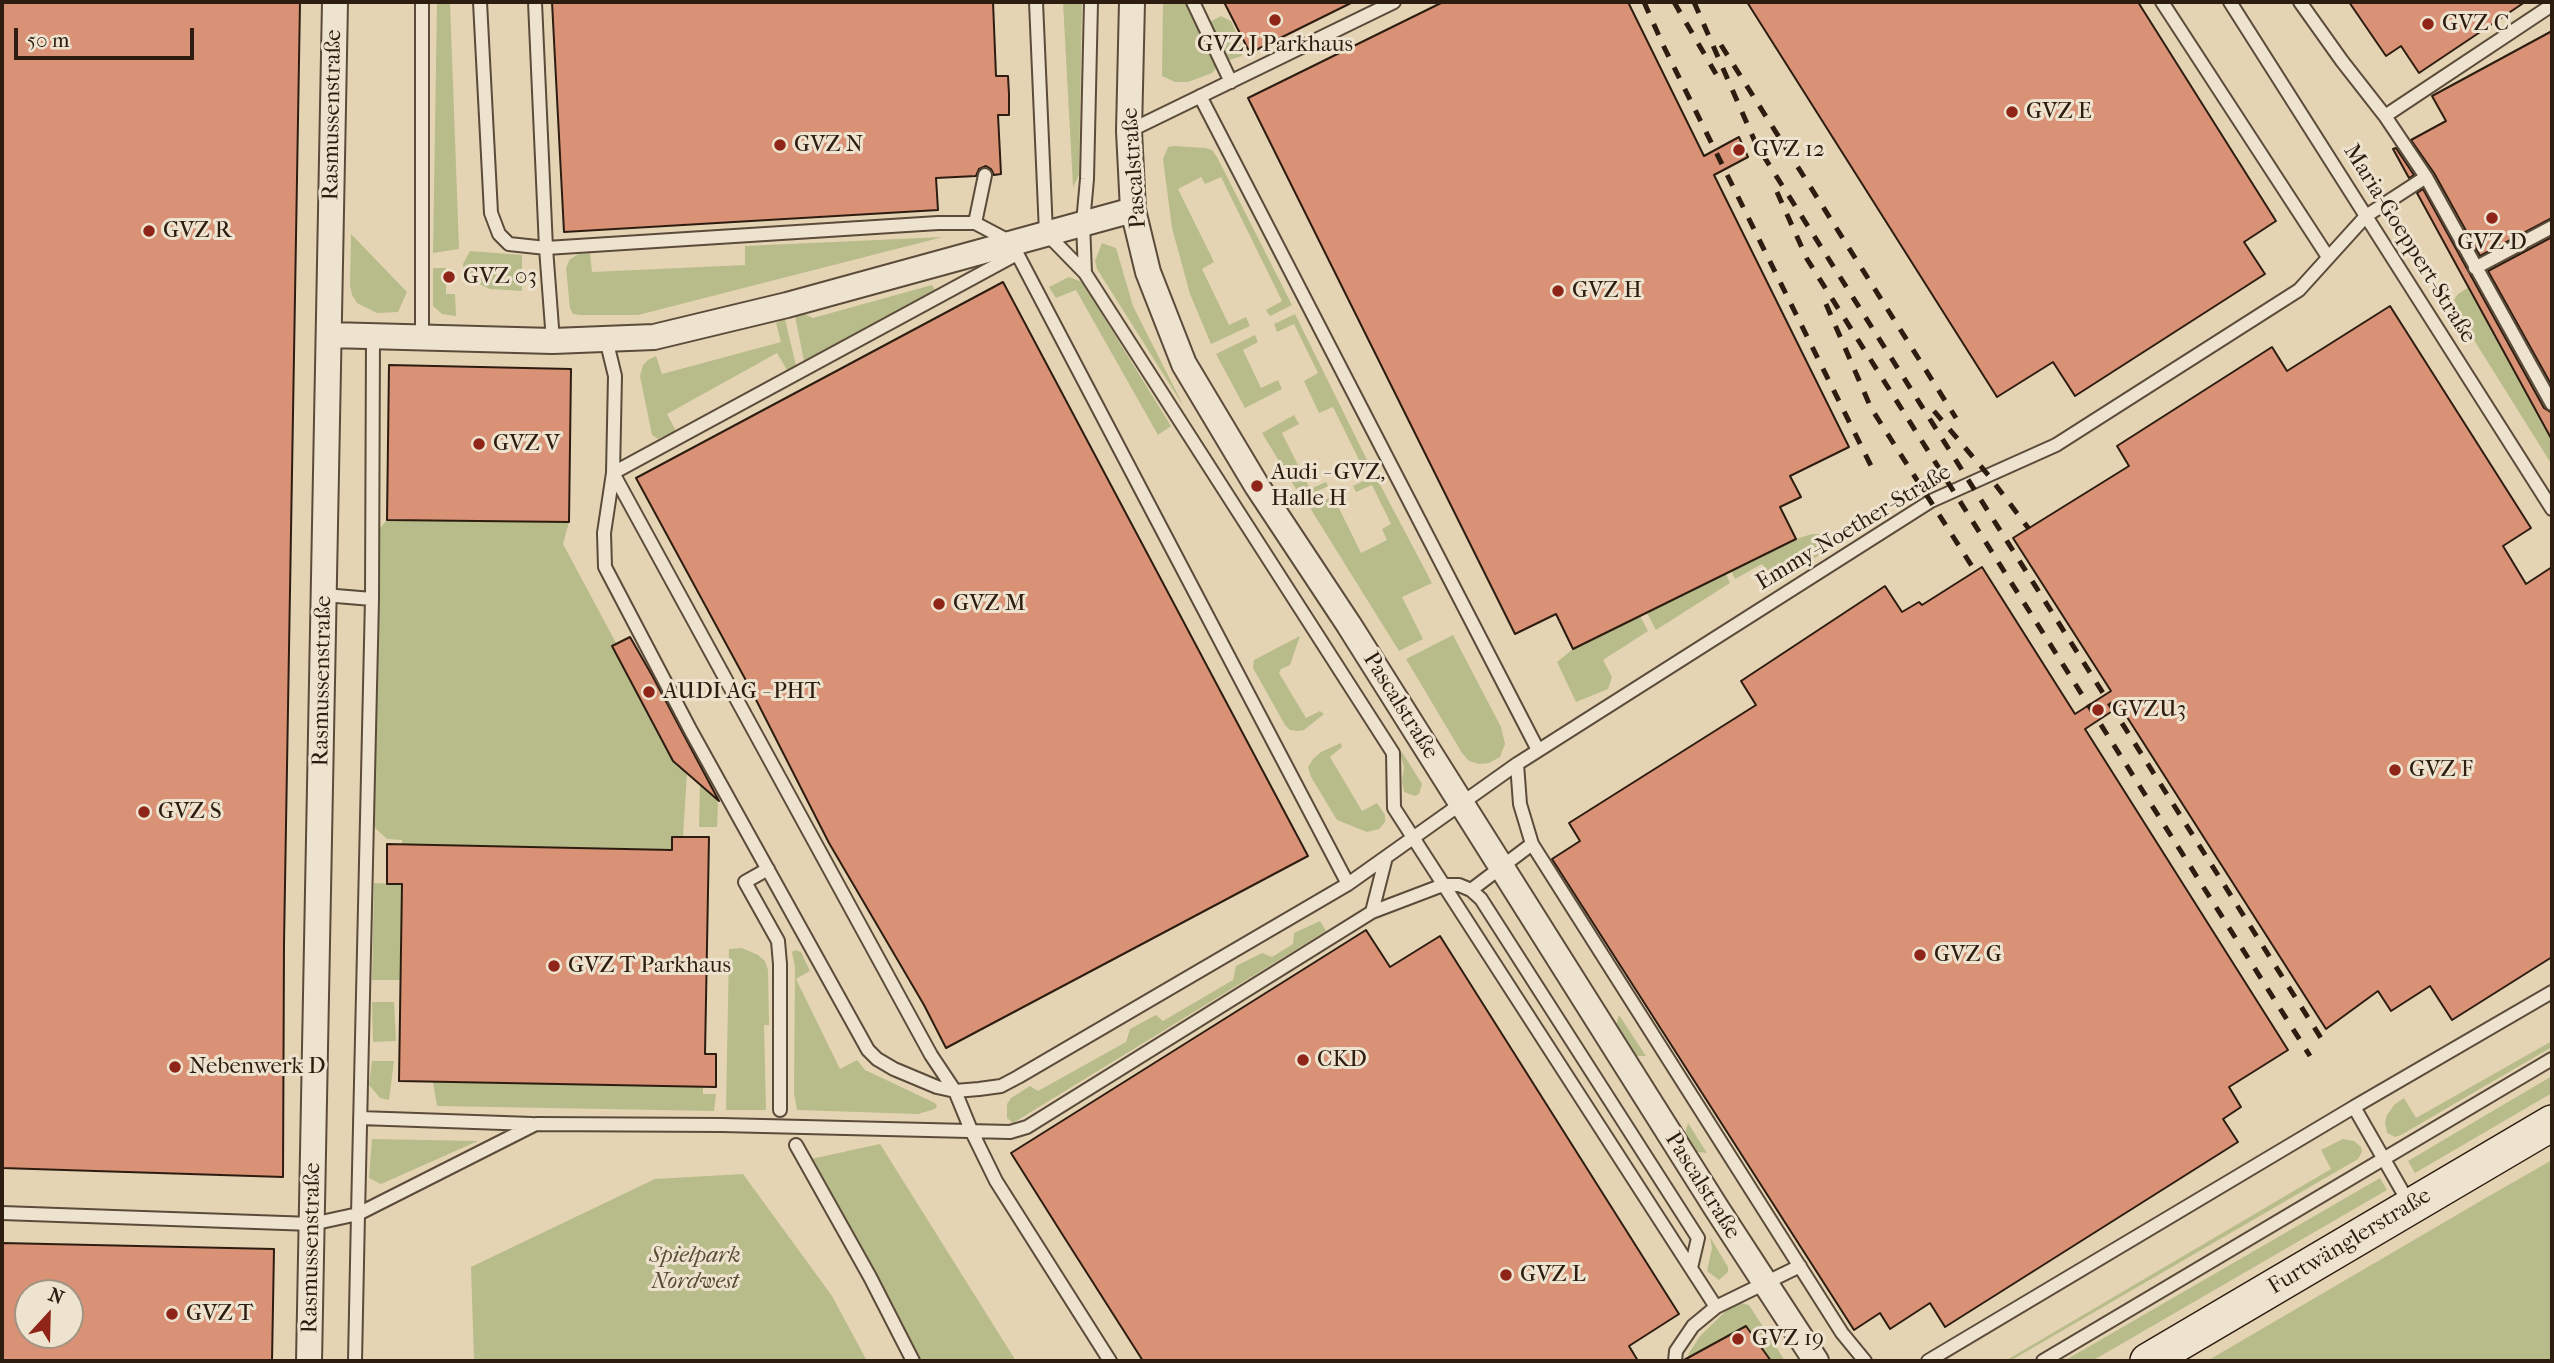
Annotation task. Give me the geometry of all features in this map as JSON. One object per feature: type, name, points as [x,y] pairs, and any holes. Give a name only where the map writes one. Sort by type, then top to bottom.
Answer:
[{"type":"street","name":"Rasmussenstraße","points":[[309,1361],[335,2]]},
{"type":"street","name":"Pascalstraße","points":[[1132,2],[1129,131],[1133,210],[1148,272],[1184,364],[1257,486],[1816,1361]]},
{"type":"street","points":[[330,335],[553,341],[653,337],[1014,248],[1046,233],[1133,210]]},
{"type":"street","name":"Furtwänglerstraße","points":[[2148,1361],[2552,1123]]},
{"type":"lane","points":[[422,2],[422,339]]},
{"type":"lane","points":[[480,2],[491,213],[499,234],[509,244],[546,248],[938,223],[975,223],[1014,248],[1348,884]]},
{"type":"lane","points":[[535,2],[553,341]]},
{"type":"lane","points":[[1036,2],[1046,233],[1084,273],[1393,753],[1394,808],[1716,1307]]},
{"type":"lane","points":[[1084,273],[1083,223],[1087,179],[1091,2]]},
{"type":"lane","points":[[1193,2],[1231,82]]},
{"type":"lane","points":[[1129,131],[1394,2]]},
{"type":"lane","points":[[2162,2],[2328,257]]},
{"type":"lane","name":"Maria-Goeppert-Straße","points":[[2230,2],[2552,509]]},
{"type":"lane","points":[[2300,2],[2385,116],[2426,177],[2552,404]]},
{"type":"lane","points":[[2385,116],[2552,5]]},
{"type":"lane","points":[[1200,96],[1538,750]]},
{"type":"lane","points":[[975,223],[985,175]]},
{"type":"lane","name":"Emmy-Noether-Straße","points":[[955,1091],[1001,1086],[1010,1082],[1348,884],[1538,750],[1931,501],[2056,445],[2299,290],[2366,216],[2426,177]]},
{"type":"lane","points":[[2475,268],[2552,227]]},
{"type":"lane","points":[[613,473],[1014,248]]},
{"type":"lane","points":[[355,1361],[372,599],[373,337]]},
{"type":"lane","points":[[606,339],[615,376],[613,473],[604,533],[605,567],[691,731],[868,1050],[877,1059],[905,1074],[955,1091]]},
{"type":"lane","points":[[613,473],[931,1055],[955,1091],[996,1181],[1110,1361]]},
{"type":"lane","points":[[324,595],[372,599]]},
{"type":"lane","points":[[1517,764],[1520,804],[1532,844],[1842,1333],[1865,1361]]},
{"type":"lane","points":[[1471,890],[1532,844]]},
{"type":"lane","points":[[1372,912],[1386,857]]},
{"type":"lane","points":[[768,869],[745,881],[778,941],[780,1110]]},
{"type":"lane","points":[[360,1118],[536,1124],[1010,1132],[1027,1127],[1372,912],[1443,885],[1459,885],[1471,890],[1481,900],[1698,1238],[1690,1268]]},
{"type":"lane","points":[[778,941],[800,930]]},
{"type":"lane","points":[[1928,1361],[2552,992]]},
{"type":"lane","points":[[2043,1361],[2552,1059]]},
{"type":"lane","points":[[2354,1107],[2411,1205]]},
{"type":"lane","points":[[2,1213],[312,1224],[358,1214],[536,1124]]},
{"type":"lane","points":[[796,1145],[870,1277],[913,1361]]},
{"type":"lane","points":[[1675,1361],[1676,1351],[1693,1326],[1716,1307],[1800,1266]]},
{"type":"green space","points":[[437,2],[450,2],[459,249],[433,253]]},
{"type":"green space","points":[[1063,2],[1082,2],[1079,175],[1073,187]]},
{"type":"green space","points":[[1163,2],[1188,2],[1217,62],[1212,73],[1188,82],[1175,82],[1162,76]]},
{"type":"green space","points":[[1221,16],[1231,21],[1243,48],[1242,56],[1226,61],[1208,23]]},
{"type":"green space","points":[[1168,147],[1212,150],[1292,305],[1270,316],[1266,310],[1282,301],[1221,177],[1205,184],[1201,177],[1178,189],[1214,262],[1202,269],[1229,325],[1246,317],[1250,326],[1211,344],[1190,294],[1172,228],[1163,159]]},
{"type":"green space","points":[[351,234],[407,292],[398,312],[377,313],[357,303],[352,295]]},
{"type":"green space","points":[[943,237],[638,315],[580,315],[573,314],[570,308],[566,268],[570,259],[579,254],[590,253],[592,272],[745,265],[745,246]]},
{"type":"green space","points":[[1102,243],[1116,248],[1133,306],[1184,407],[1097,269],[1095,261]]},
{"type":"green space","points":[[470,251],[522,255],[522,291],[490,289],[464,277],[463,264]]},
{"type":"green space","points":[[433,268],[446,268],[446,294],[455,294],[456,316],[442,314],[433,306]]},
{"type":"green space","points":[[1069,277],[1082,282],[1171,426],[1158,435],[1076,290],[1056,298],[1049,287]]},
{"type":"green space","points":[[932,285],[935,290],[822,351],[820,357],[805,366],[795,316],[805,314],[813,318]]},
{"type":"green space","points":[[2469,287],[2552,440],[2552,465],[2464,324],[2453,329],[2451,325],[2450,313],[2454,300]]},
{"type":"green space","points":[[1295,314],[1370,466],[1348,476],[1345,470],[1360,462],[1333,407],[1319,413],[1304,381],[1318,373],[1294,324],[1277,332],[1274,324]]},
{"type":"green space","points":[[785,319],[797,370],[790,373],[777,353],[667,414],[676,431],[658,439],[652,435],[640,376],[643,365],[648,360],[656,356],[662,374],[781,342],[776,323]]},
{"type":"green space","points":[[1255,335],[1258,342],[1243,350],[1261,388],[1278,380],[1282,389],[1245,408],[1216,354]]},
{"type":"green space","points":[[1294,415],[1299,424],[1282,433],[1310,489],[1326,482],[1328,486],[1302,499],[1262,433]]},
{"type":"green space","points":[[1375,475],[1432,583],[1402,597],[1423,639],[1399,651],[1310,508],[1333,496],[1361,553],[1387,540],[1382,529],[1391,524],[1372,485],[1356,492],[1353,486]]},
{"type":"green space","points":[[387,520],[569,522],[563,544],[616,643],[611,645],[673,760],[687,773],[683,837],[672,837],[672,850],[402,844],[402,840],[387,839],[373,826],[379,529]]},
{"type":"green space","points":[[1812,534],[1820,534],[1825,540],[1818,556],[1775,581],[1762,564],[1735,579],[1731,571]]},
{"type":"green space","points":[[1726,574],[1730,583],[1656,630],[1647,613]]},
{"type":"green space","points":[[1640,616],[1648,631],[1603,660],[1612,677],[1608,689],[1576,702],[1557,662],[1573,649]]},
{"type":"green space","points":[[1453,635],[1501,727],[1505,744],[1500,757],[1489,763],[1469,761],[1462,753],[1406,659]]},
{"type":"green space","points":[[1300,636],[1290,665],[1279,673],[1306,718],[1320,711],[1324,714],[1304,730],[1298,731],[1290,730],[1285,725],[1253,668],[1254,660]]},
{"type":"green space","points":[[1341,743],[1342,747],[1330,757],[1362,811],[1377,803],[1385,815],[1385,822],[1379,829],[1367,832],[1337,820],[1311,777],[1308,767],[1313,759],[1321,752]]},
{"type":"green space","points":[[1402,752],[1422,784],[1419,794],[1415,796],[1404,792]]},
{"type":"green space","points":[[709,776],[718,804],[717,827],[699,827],[700,782]]},
{"type":"green space","points":[[374,883],[402,884],[400,980],[372,980]]},
{"type":"green space","points":[[1320,921],[1326,931],[1013,1123],[1007,1118],[1007,1104],[1011,1098],[1030,1086],[1038,1091],[1126,1042],[1130,1029],[1156,1015],[1163,1021],[1233,980],[1236,966],[1262,953],[1272,957],[1293,944],[1294,933]]},
{"type":"green space","points":[[742,948],[758,955],[765,961],[768,970],[769,1025],[764,1025],[766,1110],[726,1110],[729,949]]},
{"type":"green space","points":[[792,952],[801,952],[810,971],[796,979],[840,1069],[857,1060],[865,1070],[935,1103],[935,1109],[918,1114],[797,1110],[794,1093],[795,967]]},
{"type":"green space","points":[[372,1002],[394,1002],[396,1041],[373,1042]]},
{"type":"green space","points":[[1619,1015],[1646,1056],[1636,1056],[1616,1025]]},
{"type":"green space","points":[[2552,1041],[2552,1047],[2401,1135],[2395,1137],[2387,1133],[2387,1115],[2394,1105],[2404,1098],[2416,1118]]},
{"type":"green space","points":[[372,1061],[394,1061],[389,1100],[380,1098],[369,1085]]},
{"type":"green space","points":[[2552,1076],[2552,1093],[2415,1173],[2408,1161]]},
{"type":"green space","points":[[433,1082],[703,1087],[703,1094],[716,1094],[714,1111],[437,1106]]},
{"type":"green space","points":[[1688,1123],[1707,1153],[1697,1152],[1685,1133]]},
{"type":"green space","points":[[372,1139],[478,1141],[381,1184],[369,1178]]},
{"type":"green space","points":[[2343,1139],[2354,1141],[2361,1147],[2362,1152],[2358,1159],[2010,1361],[2005,1361],[2331,1169],[2321,1150]]},
{"type":"green space","points":[[880,1144],[1016,1361],[920,1361],[811,1159]]},
{"type":"green space","points":[[2552,1160],[2552,1361],[2207,1361],[2484,1199]]},
{"type":"green space","name":"Spielpark Nordwest","points":[[743,1174],[832,1296],[867,1361],[474,1361],[471,1267],[655,1179]]},
{"type":"green space","points":[[2380,1178],[2387,1190],[2092,1361],[2064,1361]]},
{"type":"green space","points":[[1710,1237],[1728,1267],[1728,1272],[1719,1280],[1707,1271],[1712,1248]]},
{"type":"green space","points":[[1740,1303],[1749,1305],[1785,1361],[1687,1361],[1700,1336],[1729,1308]]},
{"type":"building","points":[[2,2],[300,2],[284,944],[283,1177],[2,1168]]},
{"type":"building","name":"GVZ N","points":[[552,2],[993,2],[996,76],[1008,76],[1009,94],[1009,115],[998,115],[1001,174],[994,175],[986,166],[979,169],[976,176],[936,178],[938,210],[564,232]]},
{"type":"building","name":"GVZ J Parkhaus","points":[[1224,2],[1353,2],[1250,53]]},
{"type":"building","name":"GVZ H","points":[[1443,2],[1628,2],[1704,156],[1739,137],[1748,157],[1714,175],[1849,447],[1790,476],[1801,497],[1780,507],[1796,539],[1573,649],[1556,614],[1515,634],[1248,98]]},
{"type":"building","name":"GVZ E","points":[[1747,2],[2138,2],[2276,221],[2244,242],[2265,274],[2075,396],[2053,362],[1997,397]]},
{"type":"building","name":"GVZ C","points":[[2349,2],[2525,2],[2419,73],[2401,46],[2386,56]]},
{"type":"building","points":[[2552,31],[2552,218],[2480,256],[2434,173],[2411,140],[2446,121],[2432,96]]},
{"type":"building","points":[[2396,148],[2414,175],[2409,178],[2393,149]]},
{"type":"building","points":[[2423,189],[2544,408],[2552,413],[2552,440],[2417,193]]},
{"type":"building","points":[[2552,237],[2552,386],[2488,271]]},
{"type":"building","name":"GVZ M","points":[[1003,282],[1308,856],[946,1048],[924,1005],[829,843],[749,686],[636,478]]},
{"type":"building","points":[[2390,306],[2531,528],[2503,546],[2526,584],[2552,567],[2552,957],[2452,1020],[2430,986],[2391,1011],[2378,991],[2326,1029],[2120,706],[2085,729],[2288,1050],[2229,1087],[2241,1107],[2223,1119],[2238,1142],[1945,1327],[1930,1303],[1890,1329],[1880,1313],[1854,1330],[1552,859],[1580,841],[1569,823],[1756,705],[1741,681],[1885,586],[1902,612],[1919,602],[1922,605],[1982,567],[2075,714],[2111,691],[2013,538],[2129,466],[2117,446],[2272,347],[2287,371]]},
{"type":"building","name":"GVZ V","points":[[389,365],[571,369],[569,522],[387,520]]},
{"type":"building","name":"AUDI AG - PHT","points":[[630,637],[719,801],[673,761],[612,646]]},
{"type":"building","name":"GVZ T Parkhaus","points":[[672,837],[709,837],[705,1054],[716,1054],[716,1087],[399,1081],[402,884],[387,884],[387,844],[672,850]]},
{"type":"building","name":"CKD","points":[[1366,930],[1390,967],[1440,936],[1679,1314],[1629,1346],[1638,1361],[1143,1361],[1064,1237],[1011,1153]]},
{"type":"building","name":"GVZ T","points":[[2,1243],[274,1249],[272,1361],[2,1361]]},
{"type":"building","name":"GVZ 19","points":[[1746,1326],[1771,1361],[1684,1361],[1684,1360]]},
{"type":"railway","points":[[1644,2],[1875,474]]},
{"type":"railway","points":[[1674,2],[1716,74]]},
{"type":"railway","points":[[1694,2],[1756,144],[2326,1046]]},
{"type":"railway","points":[[1721,45],[1956,418]]},
{"type":"railway","points":[[1777,192],[1807,259],[2310,1056]]},
{"type":"railway","points":[[1826,304],[1871,408],[1975,571]]},
{"type":"railway","points":[[1934,411],[2029,529]]},
{"type":"place","name":"GVZ J Parkhaus","points":[[1275,20]]},
{"type":"place","name":"GVZ C","points":[[2428,24]]},
{"type":"place","name":"GVZ E","points":[[2012,112]]},
{"type":"place","name":"GVZ N","points":[[780,145]]},
{"type":"place","name":"GVZ 12","points":[[1739,150]]},
{"type":"place","name":"GVZ D","points":[[2492,218]]},
{"type":"place","name":"GVZ R","points":[[149,231]]},
{"type":"place","name":"GVZ 03","points":[[449,277]]},
{"type":"place","name":"GVZ H","points":[[1558,291]]},
{"type":"place","name":"GVZ V","points":[[479,444]]},
{"type":"place","name":"Audi - GVZ, Halle H","points":[[1257,486]]},
{"type":"place","name":"GVZ M","points":[[939,604]]},
{"type":"place","name":"AUDI AG - PHT","points":[[649,692]]},
{"type":"place","name":"GVZU3","points":[[2098,710]]},
{"type":"place","name":"GVZ F","points":[[2395,770]]},
{"type":"place","name":"GVZ S","points":[[144,812]]},
{"type":"place","name":"GVZ G","points":[[1920,955]]},
{"type":"place","name":"GVZ T Parkhaus","points":[[554,966]]},
{"type":"place","name":"CKD","points":[[1303,1060]]},
{"type":"place","name":"Nebenwerk D","points":[[175,1067]]},
{"type":"place","name":"GVZ L","points":[[1506,1275]]},
{"type":"place","name":"GVZ T","points":[[172,1314]]},
{"type":"place","name":"GVZ 19","points":[[1738,1339]]}]
